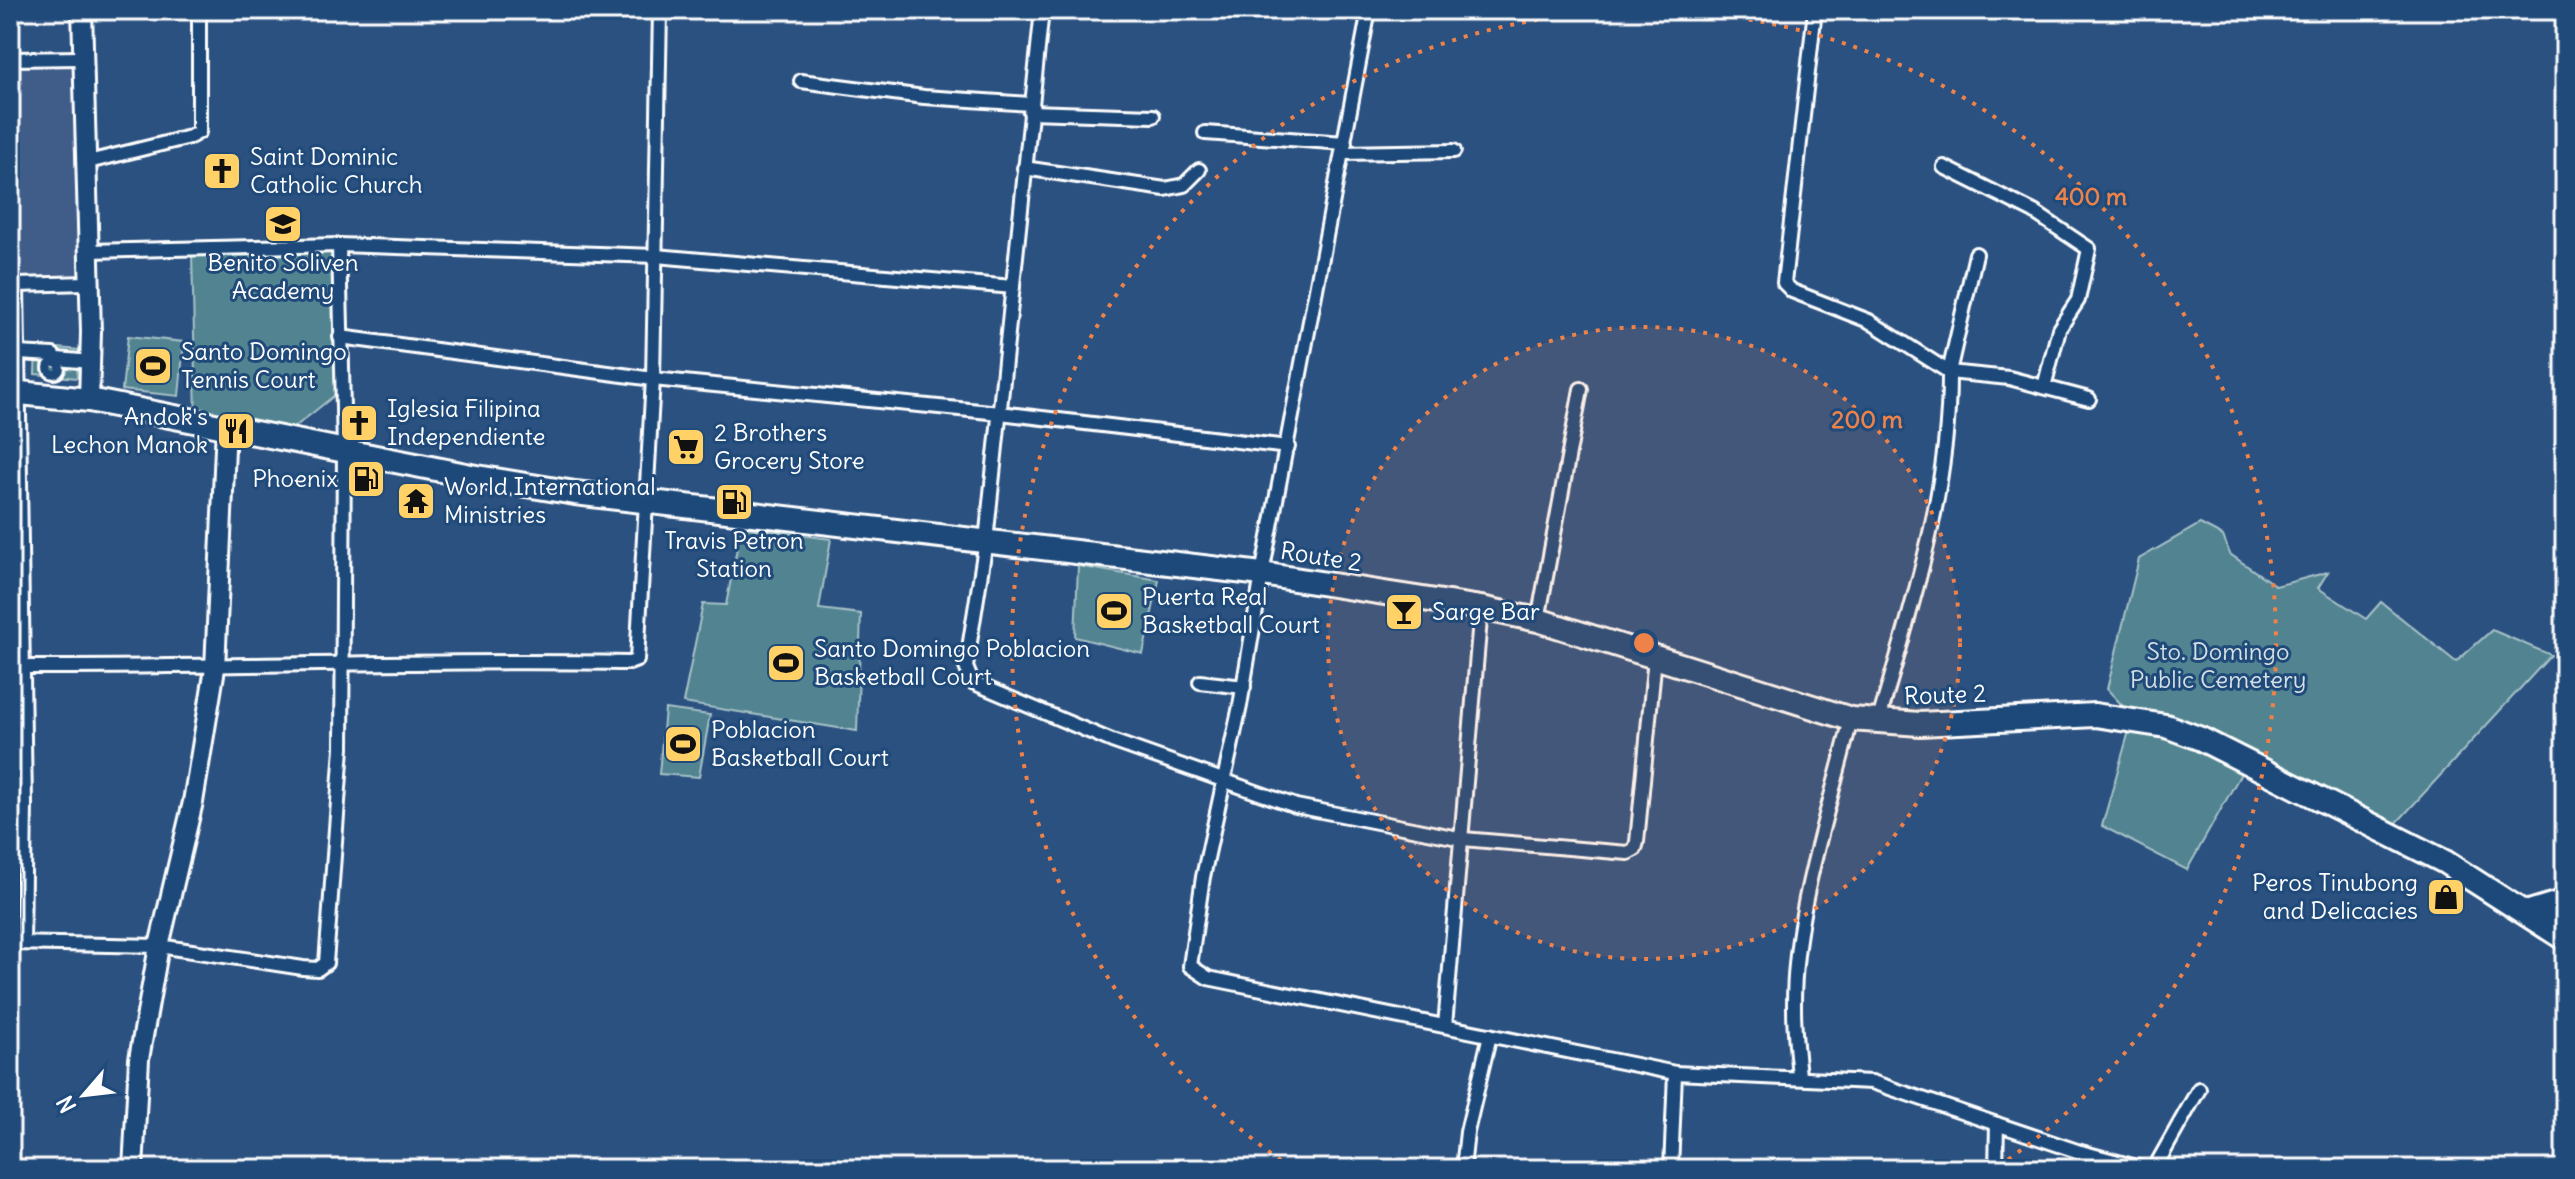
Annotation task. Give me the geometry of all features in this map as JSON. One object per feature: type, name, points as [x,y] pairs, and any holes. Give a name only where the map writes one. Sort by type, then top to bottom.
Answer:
[{"type":"highway","name":"Route 2","points":[[14,392],[54,365],[89,400],[471,476],[645,501],[1262,574],[1481,608],[1538,620],[1851,719],[1878,723],[2095,715],[2166,726],[2201,739],[2389,833],[2526,913],[2561,929]]},
{"type":"highway","points":[[2526,913],[2565,901]]},
{"type":"street","points":[[82,10],[91,360],[89,400]]},
{"type":"street","points":[[84,163],[190,137],[199,132],[199,10]]},
{"type":"street","points":[[23,667],[215,668],[342,662],[634,662],[639,655],[653,379],[660,10]]},
{"type":"street","points":[[1042,10],[986,541],[966,667],[972,682],[1224,783],[1296,806],[1463,839],[1628,853],[1635,849],[1655,657]]},
{"type":"street","points":[[1369,10],[1262,574],[1244,687],[1189,960],[1196,972],[1208,978],[1675,1073],[1799,1076],[1872,1082],[2144,1169]]},
{"type":"street","points":[[1815,10],[1784,283],[1792,291],[1869,321],[1949,372],[1977,373],[2089,399]]},
{"type":"street","points":[[10,59],[82,58]]},
{"type":"street","points":[[801,81],[1031,108],[1153,116]]},
{"type":"street","points":[[1205,133],[1344,148],[1454,151]]},
{"type":"street","points":[[1944,167],[2020,204],[2089,249],[2078,300],[2059,329],[2044,387]]},
{"type":"street","points":[[1024,168],[1165,189],[1184,185],[1199,170]]},
{"type":"street","points":[[88,251],[339,245],[656,256],[1013,287]]},
{"type":"street","points":[[88,283],[14,285],[18,355],[14,392],[25,804],[16,943],[159,946],[318,969],[326,963],[342,748],[344,449],[339,245]]},
{"type":"street","points":[[1878,723],[1928,550],[1940,480],[1949,372],[1976,254]]},
{"type":"street","points":[[340,337],[653,379],[1000,413],[1288,447]]},
{"type":"street","points":[[18,355],[54,365],[91,360]]},
{"type":"street","points":[[1538,620],[1581,389]]},
{"type":"street","points":[[133,1169],[139,1059],[159,946],[193,802],[215,668],[226,426]]},
{"type":"street","points":[[1445,1026],[1481,608]]},
{"type":"street","points":[[1200,682],[1244,687]]},
{"type":"street","points":[[1799,1076],[1794,1008],[1797,958],[1807,901],[1851,719]]},
{"type":"street","points":[[10,803],[25,804]]},
{"type":"street","points":[[1463,1169],[1469,1120],[1490,1035]]},
{"type":"street","points":[[1671,1169],[1675,1073]]},
{"type":"street","points":[[2154,1169],[2199,1089]]},
{"type":"street","points":[[1996,1169],[1997,1124]]},
{"type":"shaded area","points":[[10,65],[76,65],[80,276],[10,278]]},
{"type":"green space","points":[[335,249],[335,395],[286,434],[196,416],[192,253]]},
{"type":"green space","name":"Santo Domingo Tennis Court","points":[[128,336],[184,342],[179,396],[122,390]]},
{"type":"green space","points":[[36,346],[79,350],[77,378],[35,374]]},
{"type":"green space","name":"Sto. Domingo Public Cemetery","points":[[2200,524],[2223,536],[2230,554],[2276,586],[2328,572],[2318,588],[2366,619],[2381,602],[2456,662],[2492,630],[2551,655],[2391,829],[2248,761],[2187,870],[2102,826],[2133,717],[2107,689],[2139,559]]},
{"type":"green space","points":[[741,527],[831,539],[819,609],[861,614],[857,731],[683,703],[703,604],[726,605]]},
{"type":"green space","name":"Puerta Real Basketball Court","points":[[1078,566],[1159,580],[1143,654],[1075,637]]},
{"type":"green space","name":"Poblacion Basketball Court","points":[[665,709],[710,715],[699,777],[659,774]]},
{"type":"waterway","points":[[2565,32],[2565,54]]},
{"type":"place","name":"Saint Dominic Catholic Church","points":[[222,171]]},
{"type":"place","name":"Benito Soliven Academy","points":[[283,224]]},
{"type":"place","name":"Santo Domingo Tennis Court","points":[[153,366]]},
{"type":"place","name":"Iglesia Filipina Independiente","points":[[359,423]]},
{"type":"place","name":"Andok's Lechon Manok","points":[[236,431]]},
{"type":"place","name":"2 Brothers Grocery Store","points":[[686,447]]},
{"type":"place","name":"Phoenix","points":[[366,479]]},
{"type":"place","name":"World International Ministries","points":[[416,501]]},
{"type":"place","name":"Travis Petron Station","points":[[734,502]]},
{"type":"place","name":"Puerta Real Basketball Court","points":[[1114,611]]},
{"type":"place","name":"Sarge Bar","points":[[1404,612]]},
{"type":"place","name":"Santo Domingo Poblacion Basketball Court","points":[[786,663]]},
{"type":"place","name":"Poblacion Basketball Court","points":[[683,744]]},
{"type":"place","name":"Peros Tinubong and Delicacies","points":[[2446,897]]}]
